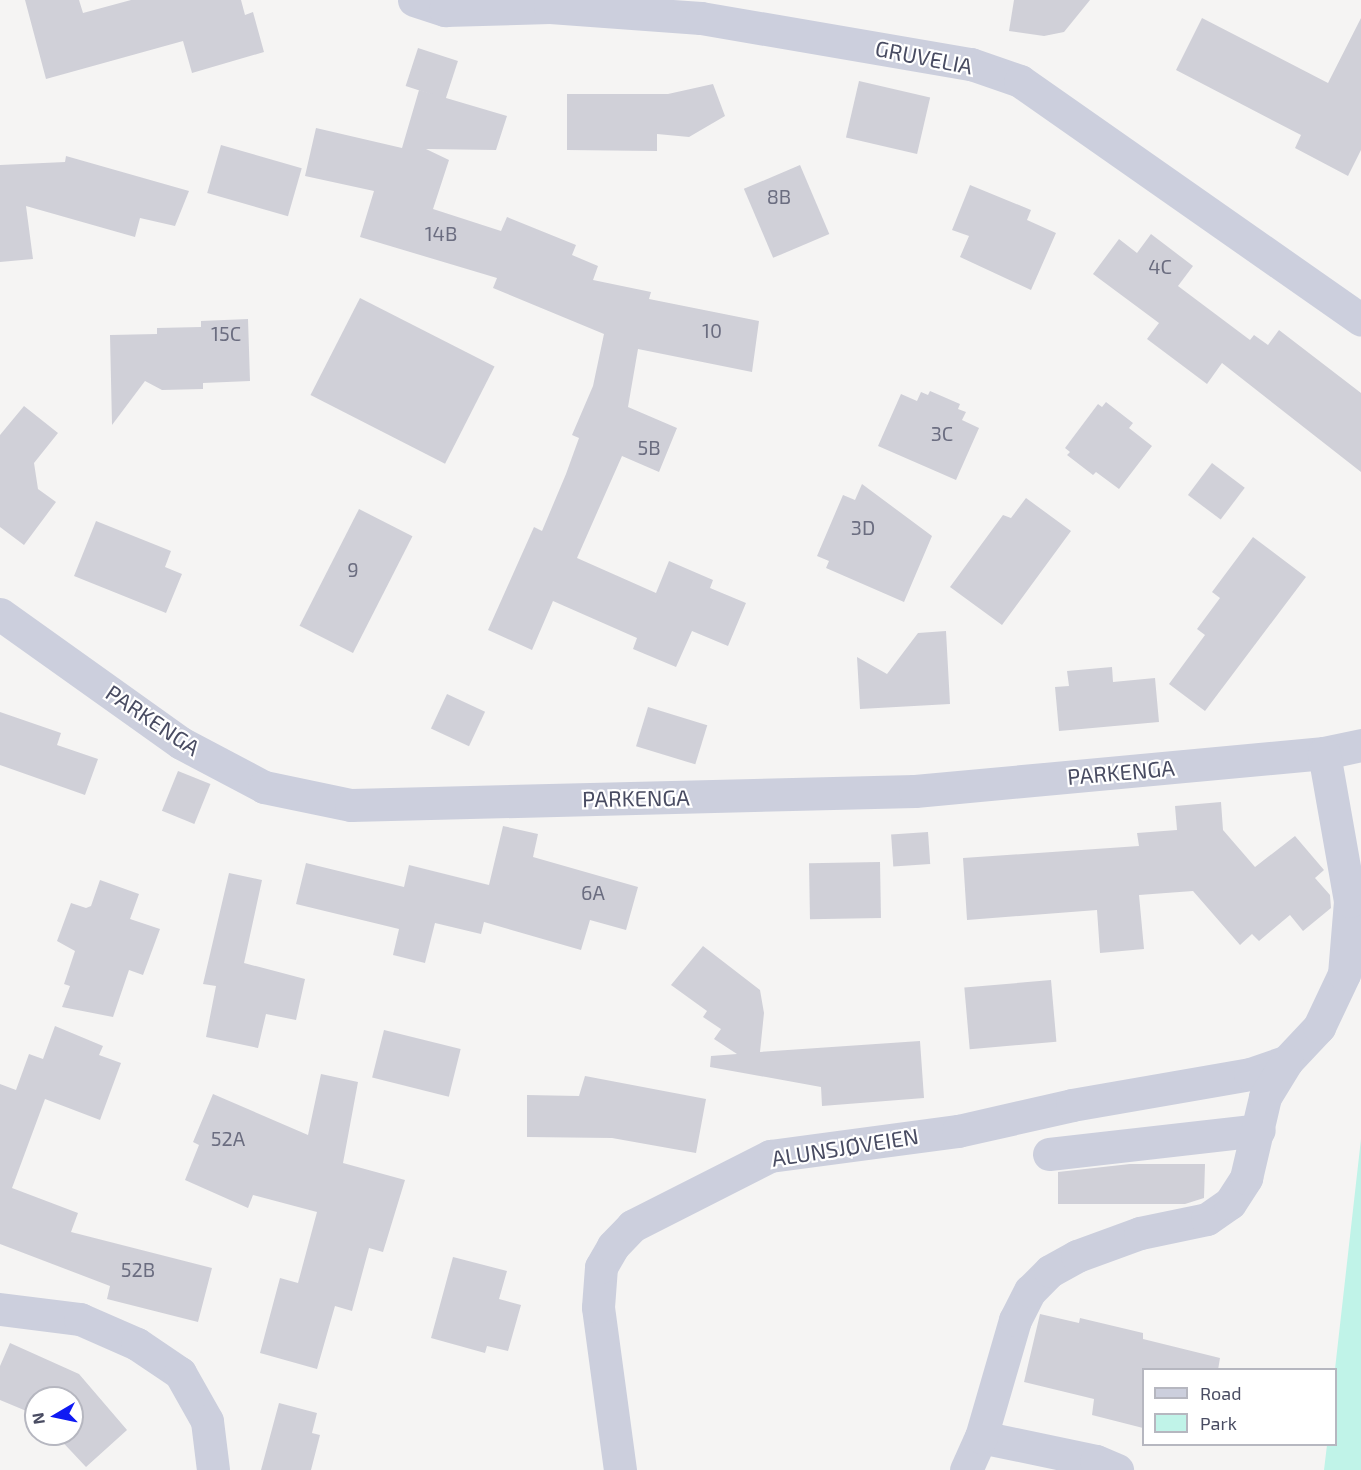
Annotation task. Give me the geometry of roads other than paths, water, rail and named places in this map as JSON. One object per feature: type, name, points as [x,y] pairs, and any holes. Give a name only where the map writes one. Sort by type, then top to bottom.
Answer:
[{"type":"street","name":"GRUVELIA","points":[[414,0],[445,9],[550,7],[701,18],[971,64],[1020,81],[1060,106],[1361,320]]},
{"type":"street","name":"PARKENGA","points":[[0,614],[181,743],[264,787],[351,805],[915,791],[1324,753]]},
{"type":"street","points":[[1324,753],[1361,746]]},
{"type":"street","name":"ALUNSJØVEIEN","points":[[966,1470],[981,1437],[1015,1320],[1030,1291],[1050,1271],[1077,1256],[1140,1233],[1207,1219],[1230,1203],[1246,1178],[1265,1097],[1287,1062],[1319,1027],[1344,974],[1350,901],[1324,753]]},
{"type":"street","name":"ALUNSJØVEIEN","points":[[620,1470],[598,1307],[601,1267],[613,1246],[632,1226],[770,1156],[958,1131],[1072,1105],[1250,1074],[1287,1062]]},
{"type":"street","points":[[1049,1154],[1259,1130]]},
{"type":"street","points":[[0,1309],[80,1319],[137,1344],[180,1373],[207,1421],[213,1470]]},
{"type":"street","points":[[981,1437],[1096,1461],[1117,1470]]}]
